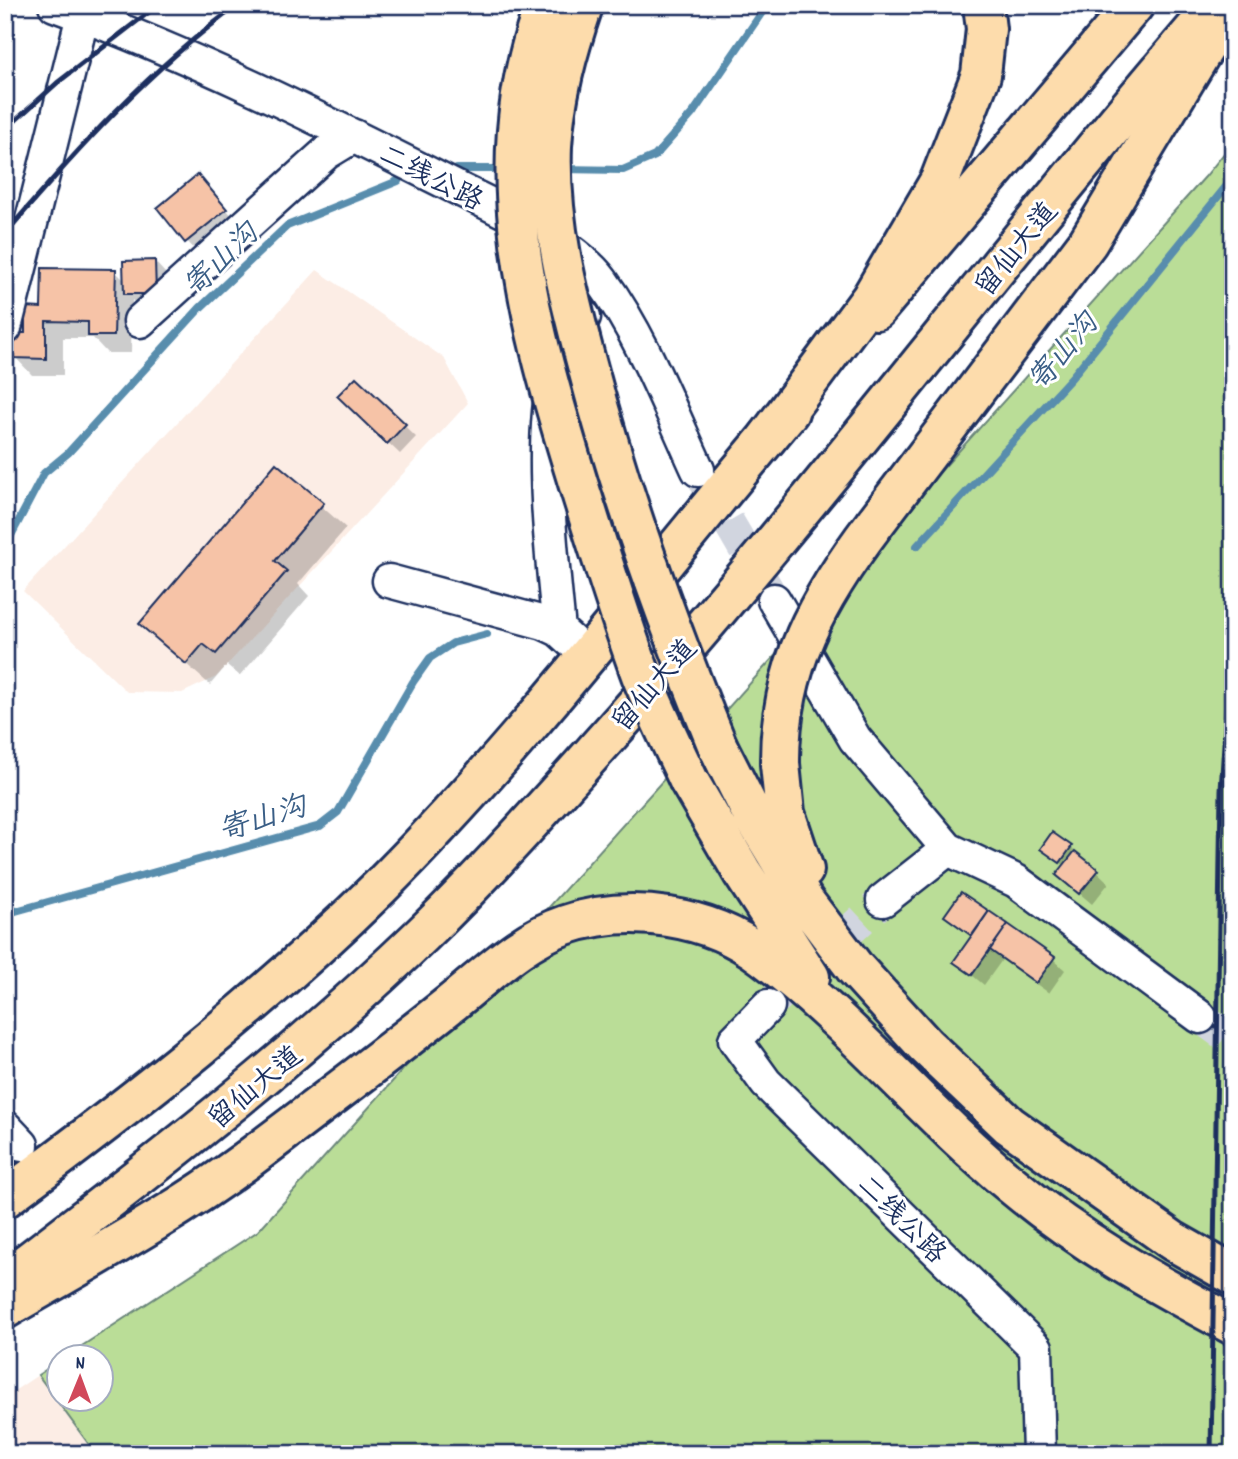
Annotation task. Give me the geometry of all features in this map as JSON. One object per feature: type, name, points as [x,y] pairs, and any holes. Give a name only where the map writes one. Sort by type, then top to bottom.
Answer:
[{"type":"main road","points":[[545,5],[531,40],[519,94],[514,144],[515,204],[530,306],[570,456],[642,677],[689,781],[790,950],[850,1032]]},
{"type":"main road","points":[[767,438],[871,298],[940,180],[981,75],[986,29],[983,5]]},
{"type":"main road","points":[[5,1198],[111,1120],[250,1006],[379,887],[495,766],[767,438],[1134,5]]},
{"type":"main road","name":"留仙大道","points":[[5,1280],[207,1125],[304,1045],[424,933],[533,820],[662,676],[833,472],[1216,5]]},
{"type":"main road","points":[[855,968],[801,865],[785,813],[780,764],[780,724],[789,680],[802,639],[837,575],[1088,242],[1230,5]]},
{"type":"main road","points":[[583,6],[565,58],[555,104],[552,188],[558,245],[583,351],[626,503],[668,625],[718,747],[752,814],[805,902],[855,968],[925,1045],[1009,1125],[1173,1241],[1233,1275]]},
{"type":"main road","points":[[5,1309],[192,1198],[449,1006],[528,942],[565,925],[607,915],[649,915],[684,919],[727,934],[763,956],[850,1032],[1012,1185],[1105,1253],[1233,1325]]},
{"type":"street","name":"二线公路","points":[[69,10],[153,41],[354,136],[541,232],[583,262],[602,282],[632,332],[698,470]]},
{"type":"street","points":[[5,328],[69,10]]},
{"type":"street","points":[[140,321],[326,153],[354,136]]},
{"type":"street","points":[[559,629],[548,460],[548,411],[556,371],[602,282]]},
{"type":"street","points":[[389,581],[559,629],[587,656]]},
{"type":"street","points":[[774,600],[855,739],[948,849],[1016,881],[1200,1017]]},
{"type":"street","points":[[883,900],[948,849]]},
{"type":"street","name":"二线公路","points":[[768,1006],[735,1040],[766,1083],[1036,1348],[1039,1454]]},
{"type":"shaded area","points":[[317,270],[444,358],[468,403],[216,677],[182,693],[127,692],[23,591]]},
{"type":"shaded area","points":[[38,1375],[46,1386],[46,1414],[67,1414],[96,1454],[5,1454],[5,1397]]},
{"type":"green space","points":[[1233,142],[1233,1454],[96,1454],[67,1414],[116,1414],[116,1344],[85,1344],[258,1231],[1205,177]]},
{"type":"green space","points":[[46,1370],[46,1386],[38,1375]]},
{"type":"building","points":[[198,174],[227,209],[185,243],[157,208]]},
{"type":"building","points":[[155,260],[156,294],[124,294],[123,261]]},
{"type":"building","points":[[42,268],[116,269],[114,336],[88,336],[88,322],[46,321],[46,359],[13,358],[13,333],[25,333],[25,307],[41,308]]},
{"type":"building","points":[[356,377],[406,424],[387,444],[337,396]]},
{"type":"building","points":[[276,463],[324,503],[275,561],[287,571],[216,654],[203,644],[186,664],[139,624]]},
{"type":"building","points":[[1052,832],[1072,846],[1060,863],[1040,849]]},
{"type":"building","points":[[1075,851],[1099,870],[1079,894],[1056,875]]},
{"type":"building","points":[[961,892],[989,911],[972,936],[944,916]]},
{"type":"building","points":[[989,911],[1008,924],[972,975],[953,962]]},
{"type":"building","points":[[1008,924],[1055,957],[1036,983],[990,950]]},
{"type":"waterway","name":"寄山沟","points":[[561,169],[623,170],[655,156],[693,113],[767,5]]},
{"type":"waterway","name":"寄山沟","points":[[457,169],[506,169]]},
{"type":"waterway","name":"寄山沟","points":[[917,546],[1072,377],[1233,178]]},
{"type":"waterway","name":"寄山沟","points":[[5,547],[44,473],[68,453],[200,308],[287,226],[398,181]]},
{"type":"waterway","name":"寄山沟","points":[[5,914],[320,826],[338,812],[413,682],[430,658],[453,643],[487,634]]},
{"type":"tunnel","points":[[704,480],[774,600]]},
{"type":"tunnel","points":[[768,1006],[883,900]]},
{"type":"tunnel","points":[[1200,1017],[1233,1041]]},
{"type":"railway","points":[[5,130],[57,83],[158,5]]},
{"type":"railway","points":[[5,234],[115,112],[174,56],[238,5]]},
{"type":"railway","points":[[1211,1454],[1221,790],[1233,609]]}]
